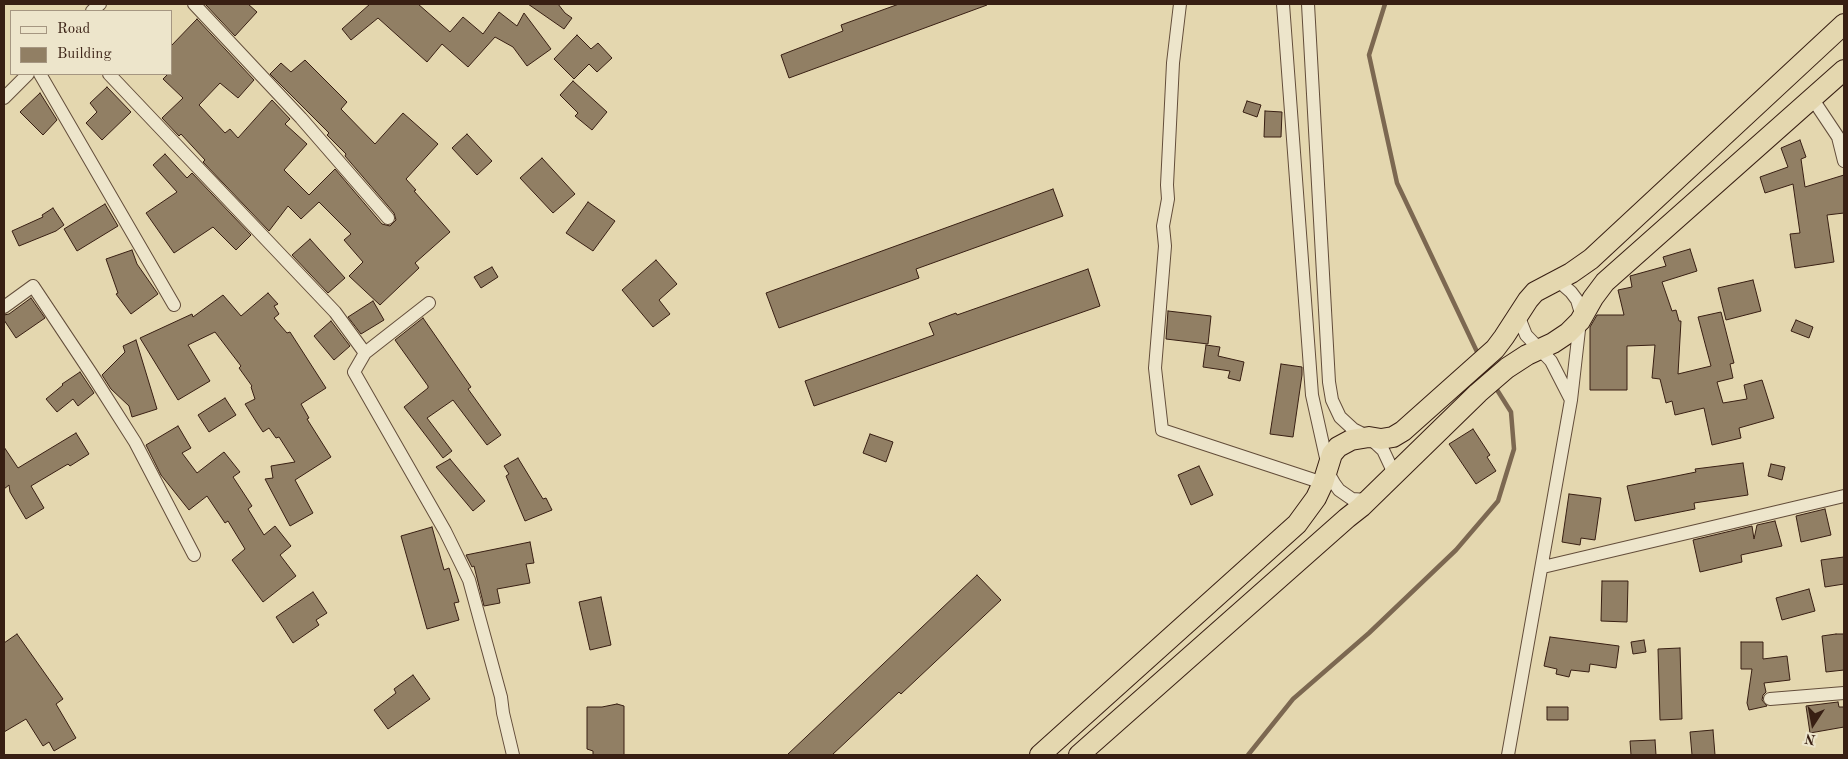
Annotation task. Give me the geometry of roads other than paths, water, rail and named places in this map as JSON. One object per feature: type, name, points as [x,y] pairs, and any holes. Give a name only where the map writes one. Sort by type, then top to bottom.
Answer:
[{"type":"highway","points":[[1040,755],[1297,524],[1312,505],[1326,476],[1332,454],[1338,447],[1351,440],[1369,437],[1381,439],[1393,437],[1403,432],[1495,349],[1535,292],[1590,259],[1844,24]]},
{"type":"highway","points":[[1079,755],[1368,500],[1478,393],[1507,368],[1561,338],[1580,321],[1605,282],[1844,70]]},
{"type":"street","points":[[194,4],[301,118],[388,218]]},
{"type":"street","points":[[1180,4],[1173,63],[1166,186],[1168,199],[1163,226],[1165,246],[1156,368],[1162,430],[1330,476],[1338,490],[1352,499],[1368,500]]},
{"type":"street","points":[[1283,4],[1312,395],[1326,476]]},
{"type":"street","points":[[1308,4],[1329,382],[1332,400],[1340,417],[1353,429],[1369,437],[1384,450],[1388,458],[1392,477]]},
{"type":"street","points":[[4,98],[27,75]]},
{"type":"street","points":[[41,75],[174,305]]},
{"type":"street","points":[[110,75],[335,312],[366,353]]},
{"type":"street","points":[[1812,98],[1838,137],[1844,161]]},
{"type":"street","points":[[1508,755],[1571,400],[1580,321],[1580,310],[1574,296],[1563,285],[1555,281]]},
{"type":"street","points":[[4,307],[33,286],[134,442],[194,554]]},
{"type":"street","points":[[429,303],[366,353],[354,372],[445,531],[469,580],[502,697],[502,713],[513,755]]},
{"type":"street","points":[[1518,315],[1526,335],[1551,361],[1559,373],[1571,400]]},
{"type":"street","points":[[1542,567],[1844,496]]},
{"type":"street","points":[[1770,699],[1844,693]]},
{"type":"waterway","points":[[1385,4],[1369,55],[1397,183],[1479,356]]},
{"type":"waterway","points":[[1248,755],[1293,699],[1369,633],[1456,550],[1498,501],[1514,449],[1511,412],[1494,385]]}]
